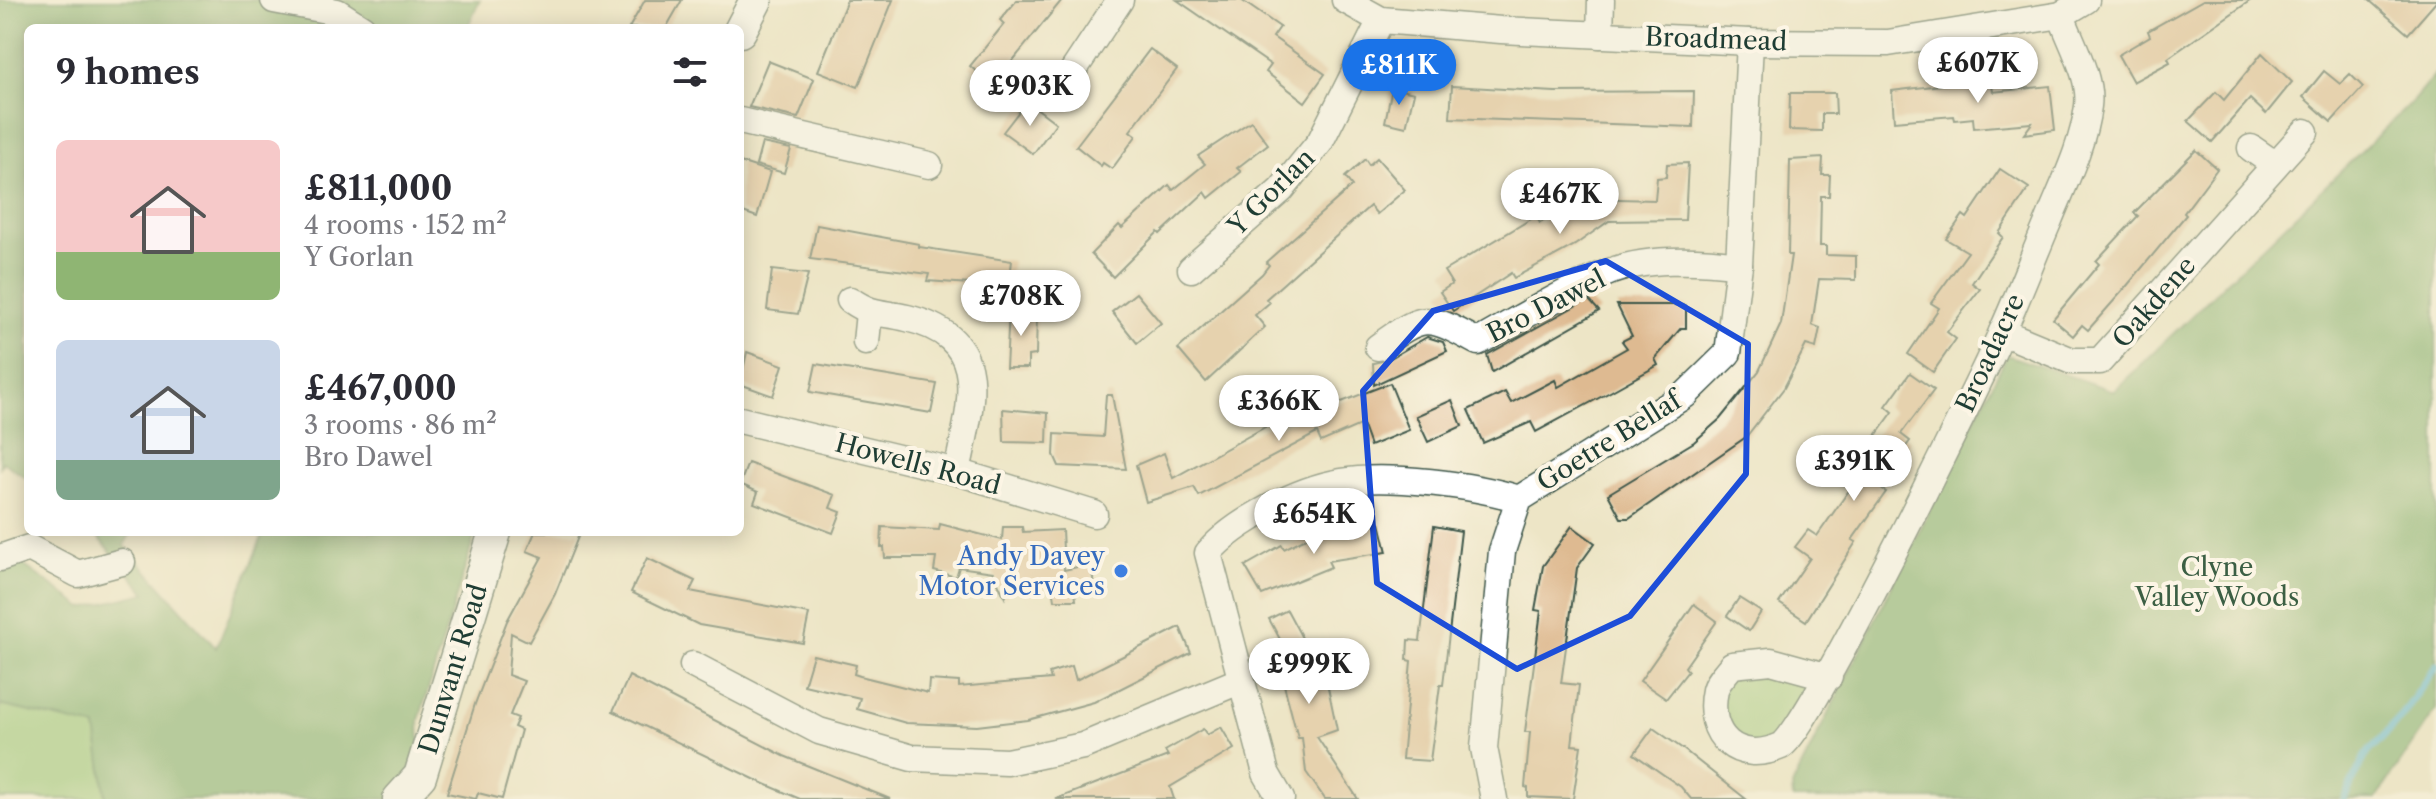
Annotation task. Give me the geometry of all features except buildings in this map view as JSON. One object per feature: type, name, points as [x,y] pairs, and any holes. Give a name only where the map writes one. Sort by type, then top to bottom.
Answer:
[{"type":"main road","points":[[744,24],[756,0]]},
{"type":"main road","name":"Dunvant Road","points":[[410,787],[494,536]]},
{"type":"street","points":[[274,0],[337,12],[356,24]]},
{"type":"street","points":[[1074,71],[1120,0]]},
{"type":"street","name":"Broadmead","points":[[1345,0],[1381,20],[1750,42],[1888,43],[2061,15],[2086,0]]},
{"type":"street","points":[[1600,35],[1601,0]]},
{"type":"street","name":"Broadacre","points":[[1829,677],[1771,661],[1732,665],[1716,687],[1714,716],[1722,736],[1735,749],[1764,752],[1786,744],[1829,677],[2002,332],[2079,148],[2089,104],[2085,80],[2061,15]]},
{"type":"street","name":"Y Gorlan","points":[[1192,270],[1281,190],[1320,142],[1381,20]]},
{"type":"street","name":"Goetre Bellaf","points":[[1494,799],[1484,748],[1502,551],[1519,499],[1685,395],[1728,353],[1739,265],[1750,42]]},
{"type":"street","points":[[744,122],[929,165]]},
{"type":"street","name":"Oakdene","points":[[2002,332],[2072,361],[2100,361],[2117,346],[2305,132]]},
{"type":"street","points":[[2251,148],[2274,164]]},
{"type":"street","name":"Bro Dawel","points":[[1378,347],[1418,321],[1452,328],[1478,342],[1606,273],[1648,264],[1708,261],[1739,265]]},
{"type":"street","points":[[866,342],[860,306],[945,330],[969,363],[970,403],[957,472]]},
{"type":"street","name":"Howells Road","points":[[744,421],[957,472],[1094,514]]},
{"type":"street","points":[[1275,797],[1239,681],[1208,553],[1225,533],[1307,491],[1343,481],[1411,482],[1490,490],[1519,499]]},
{"type":"street","points":[[0,558],[29,548],[78,574],[122,562]]},
{"type":"street","points":[[693,665],[742,678],[819,731],[912,758],[1007,762],[1083,746],[1239,681]]},
{"type":"highlighted area","points":[[1606,261],[1748,344],[1746,474],[1630,616],[1517,669],[1377,583],[1363,391],[1433,311]]},
{"type":"green space","points":[[0,0],[480,0],[469,24],[24,24],[24,476],[3,462],[0,467]]},
{"type":"green space","name":"Clyne Valley Woods","points":[[2436,73],[2436,710],[2376,799],[1793,799],[1792,786],[2007,355],[2114,391],[2412,102]]},
{"type":"green space","points":[[97,536],[130,536],[124,545],[216,648],[262,536],[475,536],[419,720],[422,793],[431,799],[106,799],[96,727],[0,705],[0,548],[83,608],[146,593]]},
{"type":"green space","points":[[1732,665],[1829,677],[1786,744],[1735,749],[1716,687]]},
{"type":"green space","points":[[0,705],[96,727],[106,799],[0,799]]},
{"type":"waterway","points":[[2344,799],[2365,756],[2401,717],[2436,666]]},
{"type":"place","name":"Andy Davey Motor Services","points":[[1121,571]]}]
